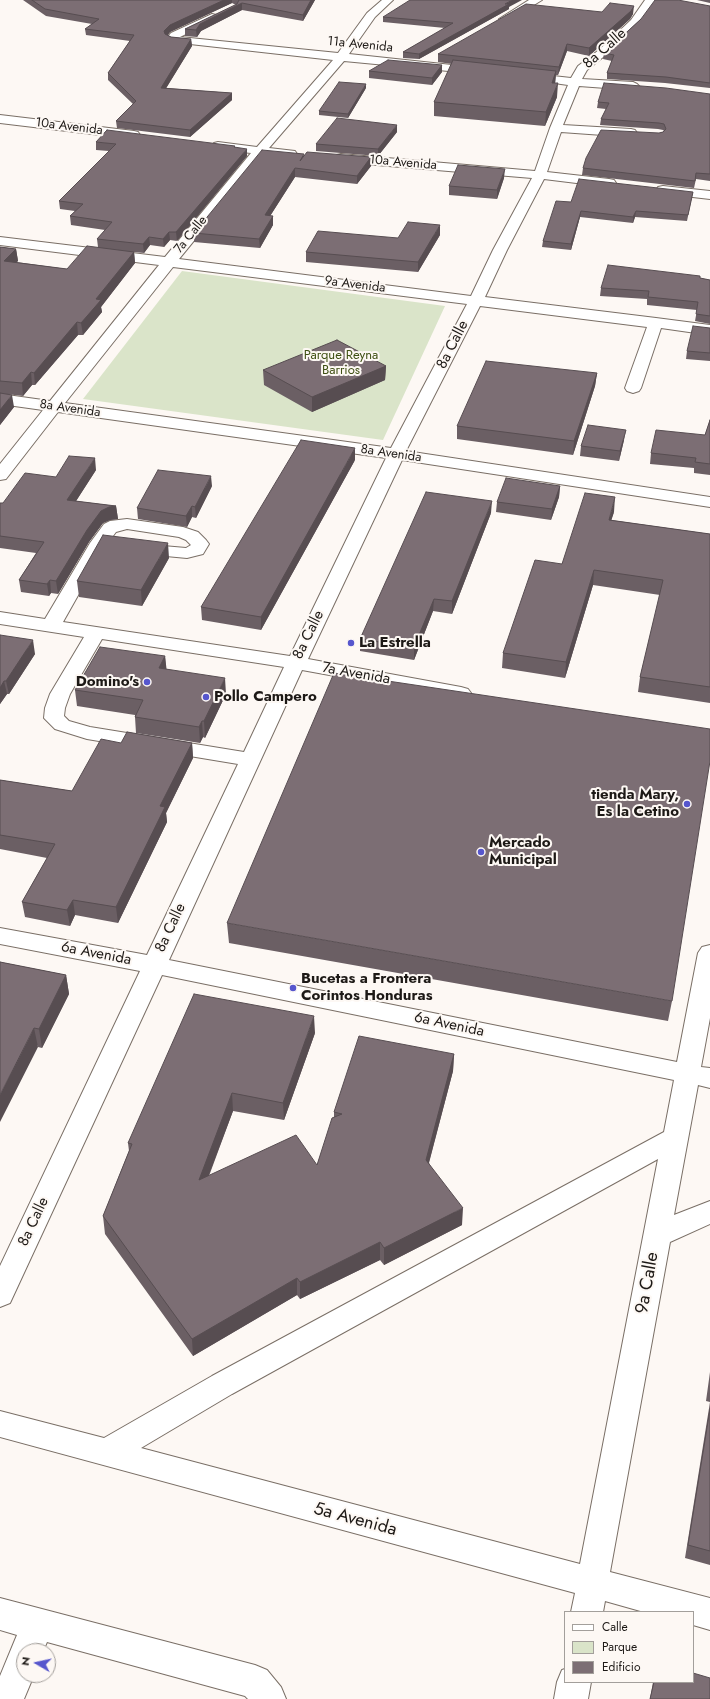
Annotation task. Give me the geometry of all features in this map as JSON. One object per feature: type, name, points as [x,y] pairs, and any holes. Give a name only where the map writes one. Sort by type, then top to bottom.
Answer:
[{"type":"street","name":"7a Calle","points":[[0,475],[169,262],[260,151],[341,58],[371,15],[388,0]]},
{"type":"street","points":[[496,23],[537,0]]},
{"type":"street","name":"8a Calle","points":[[0,1295],[154,964],[396,454],[476,300],[500,250],[540,176],[556,128],[582,68],[603,52],[635,22],[652,0]]},
{"type":"street","name":"11a Avenida","points":[[226,10],[175,35],[172,39],[341,58],[489,72]]},
{"type":"street","points":[[421,65],[435,58]]},
{"type":"street","points":[[512,74],[575,82],[643,87]]},
{"type":"street","name":"10a Avenida","points":[[1,120],[142,136]]},
{"type":"street","points":[[556,128],[642,134]]},
{"type":"street","points":[[205,144],[306,155]]},
{"type":"street","name":"10a Avenida","points":[[330,157],[625,185]]},
{"type":"street","points":[[648,188],[710,195]]},
{"type":"street","name":"9a Avenida","points":[[0,241],[656,322],[710,330]]},
{"type":"street","points":[[633,388],[656,322]]},
{"type":"street","name":"8a Avenida","points":[[0,399],[396,454],[710,502]]},
{"type":"street","points":[[51,626],[112,545]]},
{"type":"street","name":"7a Avenida","points":[[0,618],[296,663],[476,696]]},
{"type":"street","points":[[96,633],[60,694],[55,708],[54,718],[62,725],[87,733],[251,760]]},
{"type":"street","name":"6a Avenida","points":[[0,936],[154,964],[698,1076]]},
{"type":"street","name":"9a Calle","points":[[590,1598],[675,1138],[698,1076],[710,953]]},
{"type":"street","points":[[105,1453],[222,1385],[675,1138]]},
{"type":"street","points":[[657,1235],[710,1212]]},
{"type":"street","name":"5a Avenida","points":[[0,1424],[105,1453],[590,1598],[688,1611]]},
{"type":"street","name":"5a Avenida","points":[[694,1612],[710,1614]]},
{"type":"street","points":[[0,1614],[33,1638],[255,1682],[269,1699]]},
{"type":"street","points":[[7,1699],[16,1678]]},
{"type":"street","points":[[571,1699],[574,1683]]},
{"type":"green space","name":"Parque Reyna Barrios","points":[[182,271],[445,306],[383,440],[83,399]]},
{"type":"building","points":[[32,0],[224,0],[170,25],[164,31],[165,34],[171,37],[191,39],[161,88],[232,93],[190,130],[116,121],[136,101],[108,73],[134,35],[85,29],[99,19],[45,9]]},
{"type":"building","points":[[239,0],[311,0],[303,15],[242,3],[200,24],[196,30],[185,29],[237,4]]},
{"type":"building","points":[[410,0],[512,0],[505,4],[509,4],[419,54],[403,52],[453,23],[383,17]]},
{"type":"building","points":[[655,0],[678,0],[710,6],[710,83],[666,77],[607,73],[614,55],[604,53],[641,19]]},
{"type":"building","points":[[610,3],[634,6],[631,11],[589,48],[567,44],[559,67],[438,54],[526,4],[602,12]]},
{"type":"building","points":[[388,60],[442,65],[432,78],[369,71]]},
{"type":"building","points":[[453,60],[556,71],[552,83],[558,83],[546,112],[434,102]]},
{"type":"building","points":[[339,82],[366,84],[348,114],[319,111]]},
{"type":"building","points":[[604,83],[666,88],[710,94],[710,174],[696,173],[695,181],[583,168],[586,158],[601,130],[659,133],[666,129],[664,124],[659,123],[601,119],[609,103],[598,102]]},
{"type":"building","points":[[337,118],[397,125],[378,149],[316,144]]},
{"type":"building","points":[[107,130],[235,146],[234,147],[247,149],[176,232],[169,232],[163,239],[149,237],[143,244],[97,239],[112,222],[70,216],[83,204],[59,201],[116,144],[96,142]]},
{"type":"building","points":[[262,150],[304,154],[300,161],[307,152],[371,157],[357,176],[295,168],[265,215],[273,216],[259,239],[194,233]]},
{"type":"building","points":[[458,165],[505,169],[497,190],[449,186]]},
{"type":"building","points":[[579,179],[693,192],[688,215],[636,211],[633,217],[581,211],[571,244],[543,241],[556,201],[571,202]]},
{"type":"building","points":[[408,222],[440,225],[418,262],[306,252],[318,231],[398,238]]},
{"type":"building","points":[[87,246],[134,252],[96,299],[101,300],[81,323],[77,322],[34,373],[31,372],[22,383],[0,381],[0,247],[16,249],[4,261],[67,269]]},
{"type":"building","points":[[608,265],[700,276],[700,278],[710,280],[710,316],[696,314],[698,302],[648,297],[649,291],[601,288]]},
{"type":"building","points":[[693,326],[710,328],[710,353],[687,351]]},
{"type":"building","points":[[337,340],[386,366],[312,397],[263,370]]},
{"type":"building","points":[[486,361],[597,373],[574,441],[457,426]]},
{"type":"building","points":[[0,393],[12,395],[0,410]]},
{"type":"building","points":[[710,420],[710,464],[695,462],[696,458],[651,453],[656,430],[705,435]]},
{"type":"building","points":[[588,425],[626,430],[620,451],[581,446]]},
{"type":"building","points":[[301,440],[355,448],[261,617],[201,607]]},
{"type":"building","points":[[69,456],[95,458],[67,500],[116,506],[109,507],[101,511],[87,530],[56,581],[50,580],[47,584],[19,580],[44,542],[0,536],[0,503],[3,503],[25,473],[56,477]]},
{"type":"building","points":[[158,470],[211,476],[195,507],[192,506],[186,516],[137,508]]},
{"type":"building","points":[[506,478],[560,486],[552,509],[497,502]]},
{"type":"building","points":[[426,492],[492,501],[452,601],[434,599],[414,647],[360,639]]},
{"type":"building","points":[[585,493],[615,497],[609,520],[710,534],[710,687],[640,677],[663,580],[594,570],[566,662],[503,653],[535,560],[562,564]]},
{"type":"building","points":[[103,535],[168,543],[141,590],[77,581]]},
{"type":"building","points":[[0,635],[33,640],[0,688]]},
{"type":"building","points":[[100,647],[165,656],[159,668],[225,678],[204,721],[202,721],[199,727],[135,717],[143,700],[75,690]]},
{"type":"building","name":"Mercado Municipal","points":[[334,673],[710,729],[710,761],[672,1001],[227,923]]},
{"type":"building","points":[[127,732],[192,743],[160,806],[165,807],[116,907],[73,900],[67,910],[22,902],[55,844],[0,835],[0,780],[72,791],[101,739],[121,743]]},
{"type":"building","points":[[0,962],[66,975],[39,1029],[34,1028],[0,1095]]},
{"type":"building","points":[[194,994],[314,1016],[283,1103],[232,1093],[199,1180],[296,1135],[317,1165],[332,1118],[342,1114],[334,1112],[359,1036],[454,1054],[426,1160],[463,1208],[384,1248],[380,1242],[300,1282],[297,1278],[192,1339],[103,1216],[132,1144],[128,1143]]},
{"type":"building","points":[[710,1409],[710,1551],[688,1545]]},
{"type":"building","points":[[694,1673],[710,1678],[710,1699],[650,1699],[654,1683],[694,1683]]},
{"type":"place","name":"La Estrella","points":[[351,643]]},
{"type":"place","name":"Domino's","points":[[147,682]]},
{"type":"place","name":"Pollo Campero","points":[[206,697]]},
{"type":"place","name":"tienda Mary, Es la Cetino","points":[[687,804]]},
{"type":"place","name":"Mercado Municipal","points":[[481,852]]},
{"type":"place","name":"Bucetas a Frontera Corintos Honduras","points":[[293,988]]}]
